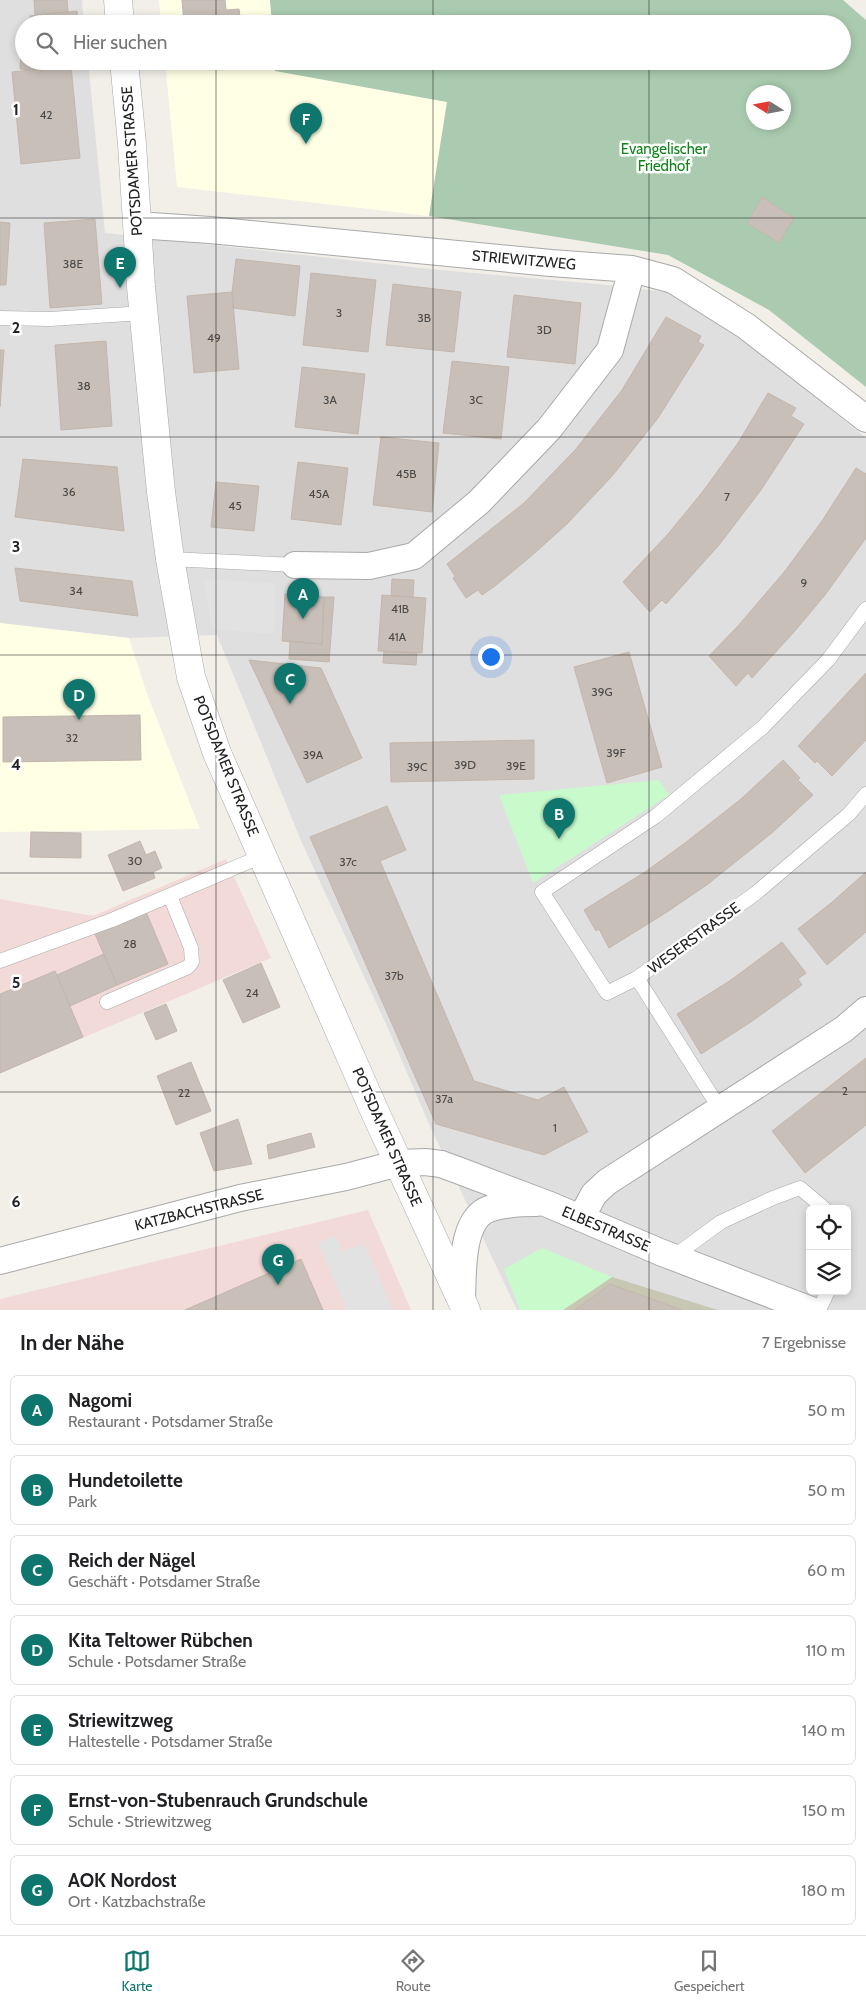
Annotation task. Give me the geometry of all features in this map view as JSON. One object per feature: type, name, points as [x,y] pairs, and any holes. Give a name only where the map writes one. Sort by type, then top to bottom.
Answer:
[{"type":"street","points":[[118,0],[119,15]]},
{"type":"street","name":"POTSDAMER STRASSE","points":[[125,70],[144,313],[161,492],[170,559],[191,677],[217,753],[464,1305]]},
{"type":"street","name":"STRIEWITZWEG","points":[[137,225],[632,269],[673,280],[746,326],[866,419]]},
{"type":"street","points":[[295,565],[370,566],[414,556],[479,502],[550,429],[610,350],[632,269]]},
{"type":"street","points":[[581,1218],[594,1194],[607,1182],[844,1029],[866,1010]]},
{"type":"street","name":"ELBESTRASSE","points":[[399,1163],[425,1162],[441,1164],[544,1203],[673,1257],[811,1310]]},
{"type":"street","name":"KATZBACHSTRASSE","points":[[0,1261],[240,1198],[346,1177],[399,1163]]},
{"type":"street","points":[[464,1305],[464,1255],[468,1232],[483,1212],[513,1203],[544,1203]]},
{"type":"lane","points":[[0,318],[50,319],[144,313]]},
{"type":"lane","points":[[170,559],[295,565]]},
{"type":"lane","points":[[637,978],[607,993],[542,892],[656,816],[763,727],[828,660],[866,609]]},
{"type":"lane","name":"WESERSTRASSE","points":[[720,1109],[637,978],[756,893],[849,814],[866,794]]},
{"type":"lane","points":[[0,961],[112,920],[262,856]]},
{"type":"lane","points":[[107,1002],[190,965],[192,958],[191,948],[170,896]]},
{"type":"lane","points":[[673,1257],[721,1222],[800,1188],[820,1205]]},
{"type":"lane","points":[[819,1310],[826,1295]]},
{"type":"shaded area","points":[[0,0],[82,0],[83,15],[15,15],[15,70],[89,70],[105,233],[430,269],[619,286],[671,293],[727,326],[866,438],[866,1310],[517,1310],[429,1124],[386,1024],[302,843],[217,635],[129,638],[0,623]]},
{"type":"shaded area","points":[[159,0],[270,0],[271,15],[160,15]]},
{"type":"shaded area","points":[[166,70],[276,70],[447,102],[429,216],[177,187]]},
{"type":"shaded area","points":[[204,579],[275,583],[274,634],[212,629]]},
{"type":"shaded area","points":[[0,623],[129,638],[146,691],[200,829],[0,832]]},
{"type":"shaded area","points":[[226,859],[271,958],[0,1073],[0,899],[93,916]]},
{"type":"shaded area","points":[[368,1210],[411,1310],[0,1310],[0,1299]]},
{"type":"shaded area","points":[[335,1235],[342,1252],[364,1243],[393,1310],[347,1310],[318,1243]]},
{"type":"shaded area","points":[[612,1277],[718,1310],[563,1310]]},
{"type":"green space","name":"Evangelischer Friedhof","points":[[270,0],[843,0],[866,20],[866,387],[769,310],[668,255],[429,216],[447,102],[275,70],[851,70],[851,15],[271,15]]},
{"type":"green space","points":[[659,780],[669,795],[533,883],[499,795]]},
{"type":"green space","points":[[542,1248],[612,1277],[563,1310],[520,1310],[504,1269]]},
{"type":"building","points":[[34,0],[67,0],[68,12],[35,15]]},
{"type":"building","points":[[182,0],[225,0],[226,10],[239,9],[240,15],[183,15]]},
{"type":"building","points":[[77,11],[77,15],[39,15]]},
{"type":"building","points":[[71,70],[80,158],[21,164],[12,72]]},
{"type":"building","points":[[762,197],[794,218],[779,243],[747,223]]},
{"type":"building","points":[[95,219],[102,304],[50,308],[44,223]]},
{"type":"building","points":[[0,222],[10,223],[6,285],[0,285]]},
{"type":"building","points":[[236,259],[300,266],[295,316],[233,308],[232,292]]},
{"type":"building","points":[[311,273],[376,280],[368,352],[303,345]]},
{"type":"building","points":[[393,284],[461,292],[454,352],[386,345]]},
{"type":"building","points":[[232,292],[239,369],[194,373],[187,296]]},
{"type":"building","points":[[514,295],[581,303],[575,364],[507,357]]},
{"type":"building","points":[[666,317],[701,336],[698,342],[704,345],[658,418],[613,475],[567,524],[495,586],[482,595],[478,590],[466,598],[453,578],[455,576],[447,564],[524,503],[576,449],[622,390]]},
{"type":"building","points":[[106,341],[112,426],[61,430],[55,345]]},
{"type":"building","points":[[0,350],[4,350],[0,407]]},
{"type":"building","points":[[452,361],[509,367],[501,439],[443,433]]},
{"type":"building","points":[[302,367],[365,374],[358,434],[295,427]]},
{"type":"building","points":[[768,393],[796,408],[791,416],[804,424],[761,490],[719,545],[666,604],[662,600],[650,612],[623,582],[668,534],[704,490],[738,443]]},
{"type":"building","points":[[381,437],[439,443],[432,512],[373,505]]},
{"type":"building","points":[[23,459],[117,467],[124,531],[15,517]]},
{"type":"building","points":[[298,462],[348,468],[341,525],[291,519]]},
{"type":"building","points":[[856,468],[866,474],[866,538],[825,595],[794,632],[752,678],[748,673],[736,686],[709,656],[738,626],[785,571],[822,521]]},
{"type":"building","points":[[216,482],[259,486],[254,531],[211,527]]},
{"type":"building","points":[[15,568],[132,581],[138,616],[20,601]]},
{"type":"building","points":[[392,579],[414,580],[413,597],[391,596]]},
{"type":"building","points":[[285,594],[324,597],[322,644],[282,641]]},
{"type":"building","points":[[382,595],[426,598],[422,653],[378,651]]},
{"type":"building","points":[[324,597],[334,597],[329,662],[289,659],[290,641],[322,644]]},
{"type":"building","points":[[384,651],[417,653],[416,665],[383,663]]},
{"type":"building","points":[[629,652],[662,767],[607,783],[574,667]]},
{"type":"building","points":[[249,660],[321,668],[362,758],[307,783]]},
{"type":"building","points":[[866,673],[866,740],[832,776],[798,746]]},
{"type":"building","points":[[140,715],[141,760],[3,762],[3,717]]},
{"type":"building","points":[[534,740],[534,779],[391,782],[390,743]]},
{"type":"building","points":[[783,760],[800,778],[798,780],[813,795],[773,832],[708,884],[609,948],[599,929],[596,931],[584,910],[645,872],[685,843],[741,799]]},
{"type":"building","points":[[387,806],[406,850],[380,861],[474,1081],[538,1100],[564,1087],[588,1132],[544,1155],[436,1124],[310,837]]},
{"type":"building","points":[[31,832],[81,833],[81,858],[30,857]]},
{"type":"building","points":[[140,841],[146,855],[155,851],[162,868],[153,872],[155,878],[123,891],[108,855]]},
{"type":"building","points":[[866,872],[866,932],[827,965],[798,929]]},
{"type":"building","points":[[146,912],[168,964],[117,985],[95,934]]},
{"type":"building","points":[[782,942],[806,973],[798,979],[802,985],[751,1022],[701,1054],[677,1014],[731,980]]},
{"type":"building","points":[[104,954],[117,985],[70,1006],[57,975]]},
{"type":"building","points":[[261,963],[280,1007],[243,1023],[223,980]]},
{"type":"building","points":[[55,971],[83,1037],[0,1073],[0,994]]},
{"type":"building","points":[[166,1004],[177,1031],[156,1040],[144,1013]]},
{"type":"building","points":[[866,1058],[866,1125],[805,1173],[772,1131]]},
{"type":"building","points":[[191,1062],[211,1111],[176,1125],[157,1076]]},
{"type":"building","points":[[238,1119],[252,1164],[214,1171],[200,1133]]},
{"type":"building","points":[[311,1133],[315,1147],[269,1159],[267,1145]]},
{"type":"building","points":[[301,1259],[323,1310],[185,1310]]},
{"type":"building","points":[[610,1284],[682,1310],[575,1310]]},
{"type":"place","name":"Ernst-von-Stubenrauch Grundschule","points":[[306,144]]},
{"type":"place","name":"Striewitzweg","points":[[120,288]]},
{"type":"place","name":"Nagomi","points":[[303,619]]},
{"type":"place","name":"Reich der Nägel","points":[[290,704]]},
{"type":"place","name":"Kita Teltower Rübchen","points":[[79,720]]},
{"type":"place","name":"Hundetoilette","points":[[559,839]]},
{"type":"place","name":"AOK Nordost","points":[[278,1285]]}]
